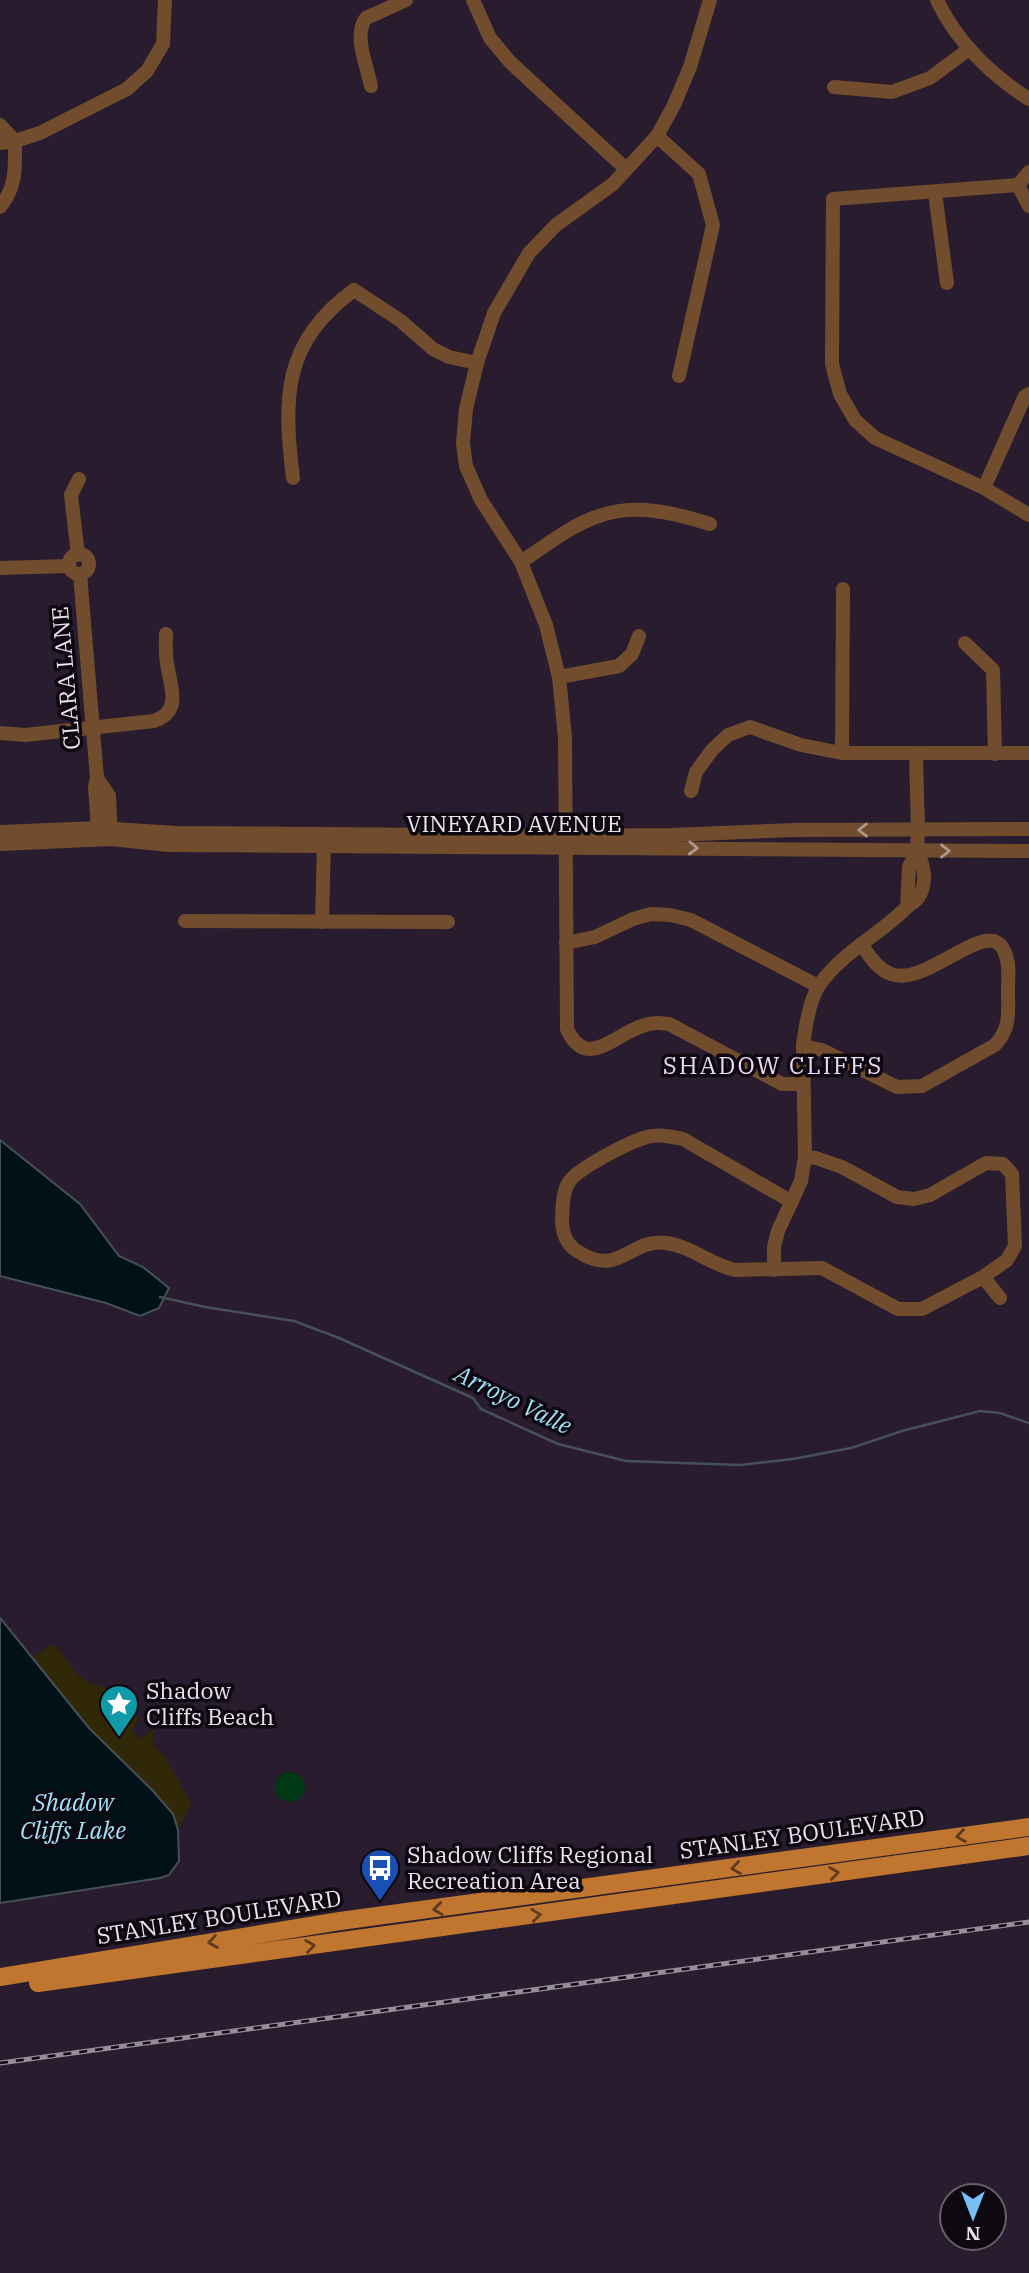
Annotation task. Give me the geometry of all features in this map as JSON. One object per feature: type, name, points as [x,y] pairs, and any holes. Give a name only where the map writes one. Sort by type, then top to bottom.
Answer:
[{"type":"main road","name":"STANLEY BOULEVARD","points":[[0,1976],[340,1921],[1029,1827]]},
{"type":"main road","name":"STANLEY BOULEVARD","points":[[0,1988],[1029,1846]]},
{"type":"main road","points":[[483,1903],[486,1922]]},
{"type":"street","points":[[7,142],[40,133],[127,89],[147,71],[163,44],[165,0]]},
{"type":"street","points":[[372,86],[361,37],[362,23],[366,18],[406,0]]},
{"type":"street","points":[[473,0],[491,37],[510,62],[626,169]]},
{"type":"street","points":[[710,0],[690,66],[674,105],[657,136],[613,184],[556,225],[529,253],[494,313],[477,363],[466,409],[463,443],[466,466],[481,500],[520,562],[546,625],[559,677],[565,737],[567,1029],[572,1040],[581,1048],[594,1050],[639,1027],[652,1023],[669,1024],[755,1072],[782,1084],[803,1084]]},
{"type":"street","points":[[937,0],[969,49],[1011,88],[1029,99]]},
{"type":"street","points":[[834,87],[892,92],[930,78],[969,49]]},
{"type":"street","points":[[0,125],[15,165],[10,194],[0,207]]},
{"type":"street","points":[[657,136],[699,174],[713,225],[678,376]]},
{"type":"street","points":[[1029,172],[1018,185],[833,200],[832,364],[840,394],[855,419],[875,438],[984,488],[1029,515]]},
{"type":"street","points":[[1018,185],[1029,206]]},
{"type":"street","points":[[935,193],[947,283]]},
{"type":"street","points":[[293,478],[288,408],[292,375],[303,345],[316,323],[354,290],[401,321],[433,349],[449,357],[477,363]]},
{"type":"street","points":[[984,488],[1029,394]]},
{"type":"street","points":[[272,446],[289,445]]},
{"type":"street","name":"CLARA LANE","points":[[79,479],[71,495],[75,565],[93,728],[97,778],[94,787],[107,832]]},
{"type":"street","points":[[520,562],[599,516],[628,509],[684,516],[710,524]]},
{"type":"street","points":[[0,568],[75,565]]},
{"type":"street","points":[[842,752],[843,589]]},
{"type":"street","points":[[0,733],[25,735],[163,718],[169,713],[173,700],[166,660],[166,634]]},
{"type":"street","points":[[559,677],[619,666],[632,654],[639,636]]},
{"type":"street","points":[[965,643],[993,670],[995,754]]},
{"type":"street","points":[[691,792],[696,772],[712,750],[728,735],[750,727],[801,745],[842,752],[1029,753]]},
{"type":"street","points":[[774,1270],[774,1247],[778,1231],[801,1181],[805,1157],[805,1029],[818,986],[837,963],[908,907],[909,867],[917,851],[916,754]]},
{"type":"street","name":"VINEYARD AVENUE","points":[[565,842],[795,830],[1029,829]]},
{"type":"street","name":"VINEYARD AVENUE","points":[[0,832],[107,832],[169,845],[324,841],[565,842],[763,850],[1029,851]]},
{"type":"street","name":"VINEYARD AVENUE","points":[[0,844],[107,832]]},
{"type":"street","points":[[322,922],[324,841]]},
{"type":"street","points":[[566,943],[595,937],[633,919],[651,914],[670,915],[691,920],[818,986]]},
{"type":"street","points":[[185,921],[448,922]]},
{"type":"street","points":[[803,1046],[822,1050],[897,1087],[909,1088],[922,1086],[995,1045],[1009,1026],[1007,960],[1004,949],[996,941],[982,940],[925,972],[908,976],[891,974],[875,964],[862,944]]},
{"type":"street","points":[[792,1202],[683,1139],[667,1135],[651,1136],[619,1149],[570,1180],[564,1193],[562,1231],[568,1244],[578,1252],[604,1262],[615,1261],[648,1244],[666,1242],[723,1268],[752,1271],[822,1268],[898,1309],[922,1309],[983,1277],[1007,1260],[1015,1246],[1012,1174],[1003,1164],[986,1163],[930,1195],[914,1199],[897,1197],[842,1167],[805,1157]]},
{"type":"street","points":[[983,1277],[1000,1298]]},
{"type":"green space","points":[[290,1772],[296,1773],[304,1781],[304,1793],[296,1801],[290,1802],[284,1801],[276,1793],[275,1787],[276,1781],[284,1773]]},
{"type":"sand","name":"Shadow Cliffs Beach","points":[[49,1645],[56,1646],[82,1678],[114,1692],[111,1700],[139,1717],[132,1731],[140,1739],[155,1728],[152,1737],[154,1745],[164,1756],[191,1803],[178,1830],[173,1814],[166,1805],[89,1728],[32,1659]]},
{"type":"water","points":[[0,1140],[80,1204],[119,1256],[143,1267],[169,1288],[159,1308],[140,1316],[106,1303],[0,1276]]},
{"type":"water","name":"Shadow Cliffs Lake","points":[[0,1618],[89,1728],[173,1814],[178,1830],[179,1861],[169,1875],[0,1903]]},
{"type":"waterway","name":"Arroyo Valle","points":[[160,1297],[294,1321],[339,1338],[473,1398],[481,1409],[558,1444],[626,1461],[740,1465],[793,1459],[851,1448],[902,1431],[980,1411],[1000,1413],[1029,1423]]},
{"type":"railway","points":[[0,2063],[1029,1922]]},
{"type":"place","name":"Shadow Cliffs Beach","points":[[119,1738]]},
{"type":"place","name":"Shadow Cliffs Regional Recreation Area","points":[[380,1902]]},
{"type":"district","name":"SHADOW CLIFFS","points":[[773,1066]]}]
